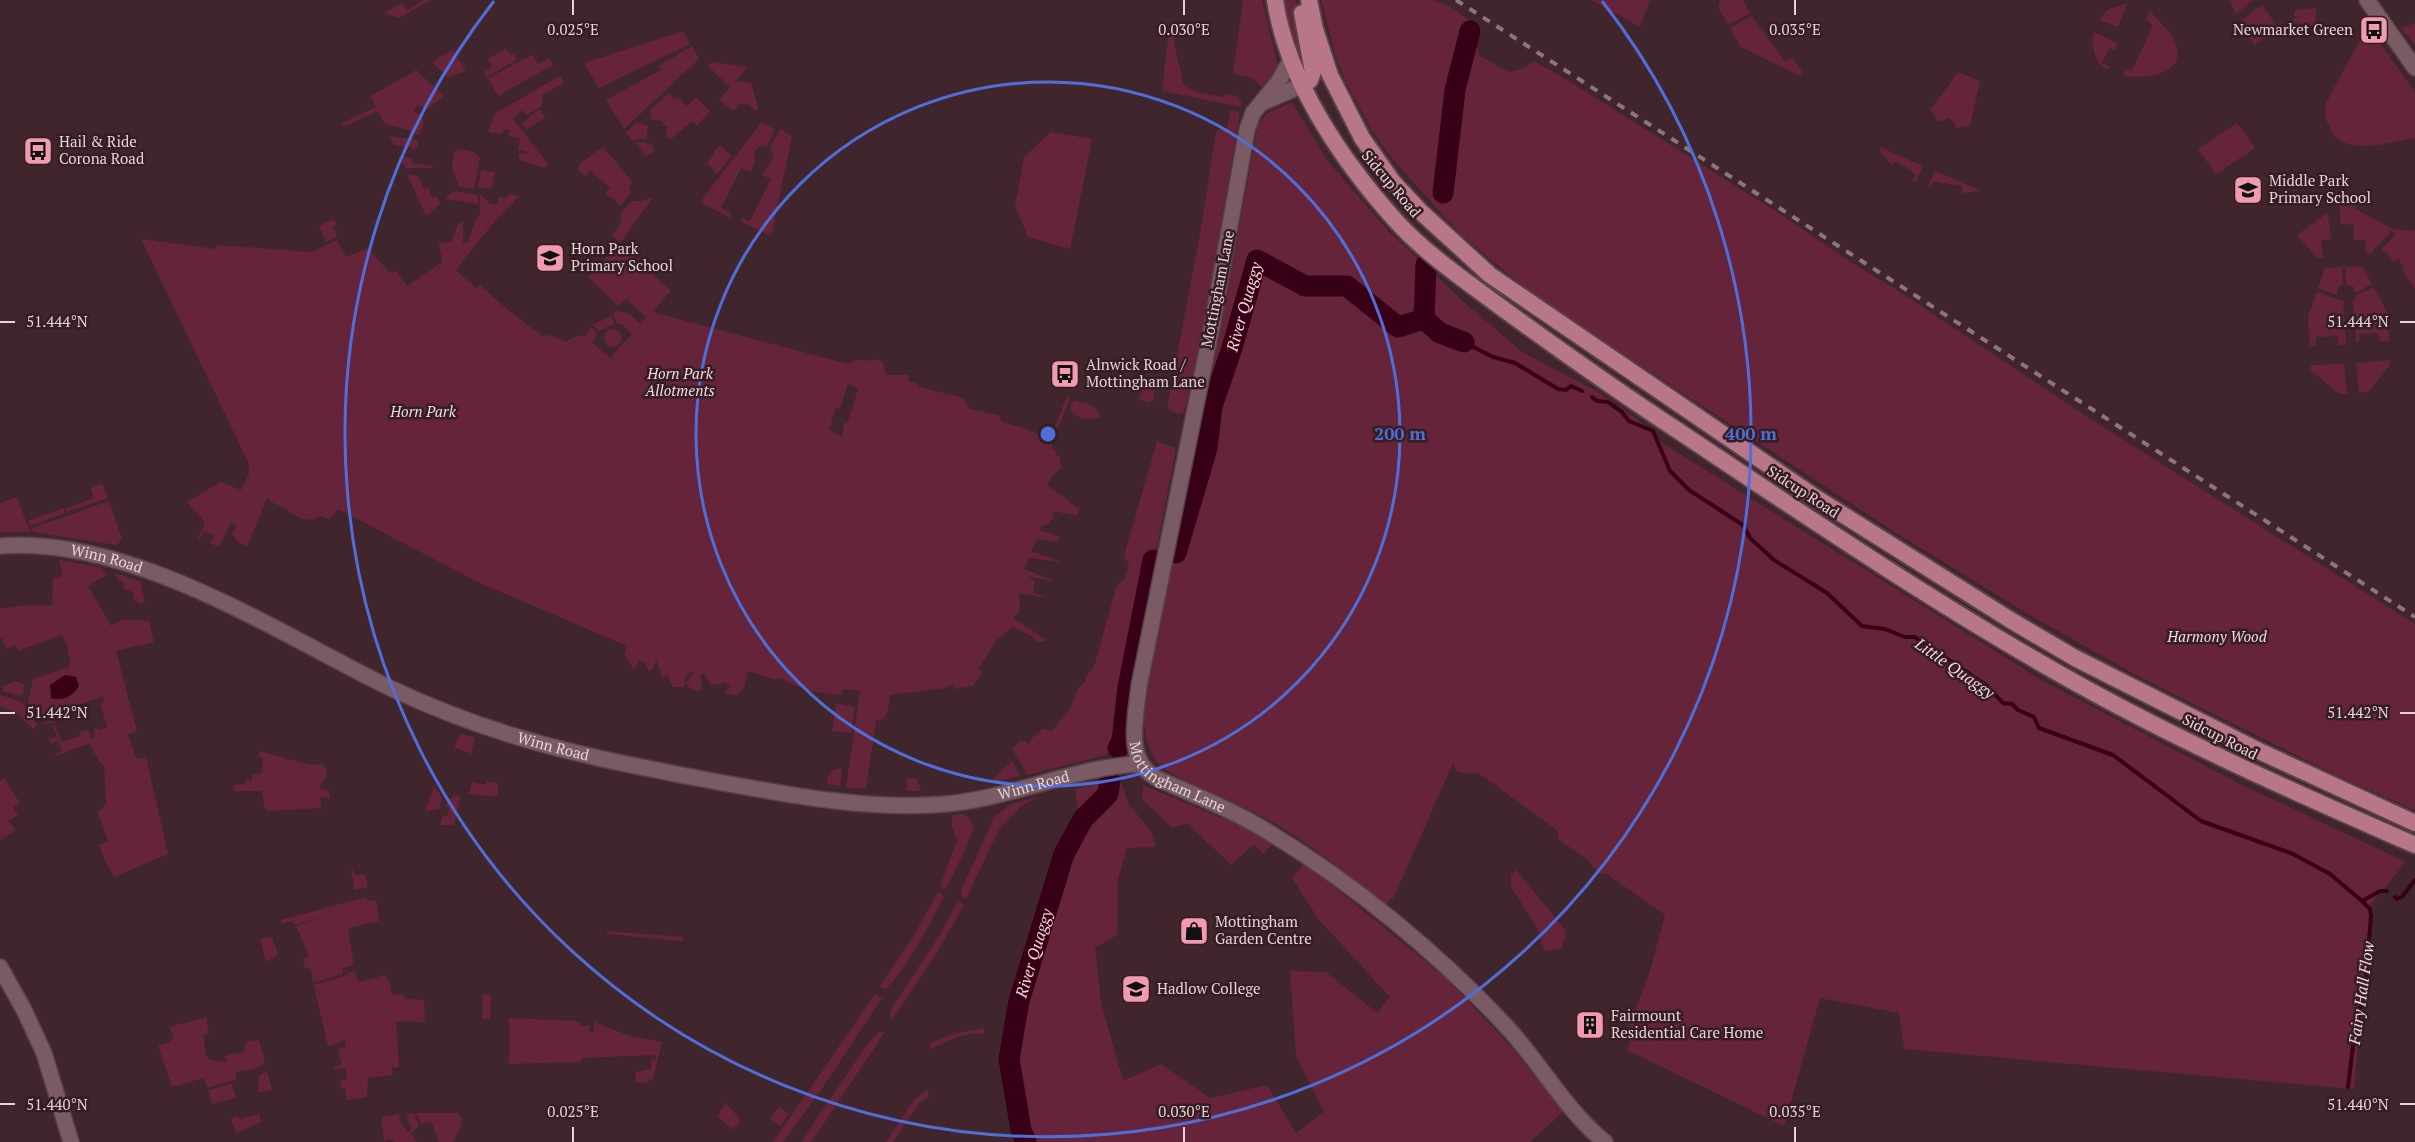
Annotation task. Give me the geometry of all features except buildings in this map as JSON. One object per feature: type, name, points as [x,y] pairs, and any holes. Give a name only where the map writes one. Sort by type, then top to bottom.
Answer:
[{"type":"highway","name":"Sidcup Road","points":[[1275,0],[1291,59],[1339,150],[1398,223],[1451,270],[1586,370],[1943,605],[2062,675],[2236,766],[2415,845]]},
{"type":"highway","points":[[1303,0],[1302,22],[1313,72],[1311,80],[1303,85]]},
{"type":"highway","name":"Sidcup Road","points":[[1309,0],[1315,29],[1330,75],[1362,138],[1393,182],[1421,212],[1490,275],[1818,499],[2012,621],[2075,658],[2259,751],[2415,823]]},
{"type":"street","points":[[2367,0],[2415,68]]},
{"type":"street","name":"Mottingham Lane","points":[[1291,59],[1280,81],[1253,113],[1247,130],[1212,326],[1139,686],[1134,732],[1139,764],[1156,778],[1268,831],[1324,867],[1411,937],[1504,1024],[1587,1127],[1605,1142]]},
{"type":"street","points":[[1260,104],[1303,85]]},
{"type":"street","name":"Winn Road","points":[[0,546],[36,545],[100,556],[147,571],[211,597],[390,688],[450,714],[539,743],[637,766],[725,783],[832,800],[927,805],[984,798],[1107,768],[1139,764]]},
{"type":"street","points":[[0,967],[41,1047],[71,1142]]},
{"type":"green space","points":[[424,0],[431,0],[399,18],[384,13],[402,3],[407,10]]},
{"type":"green space","points":[[1243,0],[1262,0],[1278,66],[1276,73],[1262,87],[1250,77],[1233,74]]},
{"type":"green space","points":[[1284,0],[1296,0],[1306,72],[1292,38]]},
{"type":"green space","name":"Harmony Wood","points":[[1321,0],[1432,0],[1449,6],[1482,29],[1476,45],[1480,56],[1509,72],[1523,68],[1534,61],[1564,78],[1774,210],[2089,418],[2415,624],[2415,810],[2351,782],[2193,704],[2136,675],[2028,614],[1893,531],[1538,298],[1462,236],[1394,161],[1371,129],[1346,82],[1336,58]]},
{"type":"green space","points":[[1591,0],[1650,0],[1640,27]]},
{"type":"green space","points":[[1720,0],[1743,0],[1750,13],[1730,24],[1727,23],[1718,7]]},
{"type":"green space","points":[[2229,0],[2253,0],[2236,14]]},
{"type":"green space","points":[[2128,3],[2118,27],[2099,20],[2107,10]]},
{"type":"green space","points":[[2262,5],[2278,27],[2255,45],[2238,23]]},
{"type":"green space","points":[[2319,8],[2316,10],[2315,26],[2294,23],[2294,19],[2298,17],[2294,16],[2295,10]]},
{"type":"green space","points":[[2150,11],[2174,40],[2178,52],[2176,61],[2171,68],[2153,75],[2123,76],[2125,70],[2132,71],[2153,25],[2146,20]]},
{"type":"green space","points":[[1752,16],[1785,62],[1792,58],[1804,73],[1800,76],[1741,47],[1731,31],[1732,27]]},
{"type":"green space","points":[[2415,23],[2415,45],[2401,28]]},
{"type":"green space","points":[[1169,29],[1175,29],[1174,44],[1184,86],[1197,92],[1223,97],[1225,94],[1236,96],[1241,101],[1241,107],[1162,91]]},
{"type":"green space","name":"Newmarket Green","points":[[2366,29],[2370,29],[2415,92],[2415,138],[2380,145],[2355,145],[2335,136],[2328,123],[2325,112],[2326,103]]},
{"type":"green space","points":[[680,32],[684,33],[690,44],[599,88],[584,63]]},
{"type":"green space","points":[[2094,32],[2117,43],[2116,50],[2109,48],[2102,63],[2109,66],[2108,70],[2100,63],[2095,54]]},
{"type":"green space","points":[[692,46],[699,59],[624,129],[606,100],[661,70],[659,66]]},
{"type":"green space","points":[[506,48],[511,55],[514,54],[516,60],[487,77],[484,72],[492,67],[488,59]]},
{"type":"green space","points":[[452,50],[466,70],[460,74],[455,73],[454,77],[452,75],[449,78],[432,62]]},
{"type":"green space","points":[[532,55],[538,64],[549,58],[553,65],[498,96],[488,78]]},
{"type":"green space","points":[[713,62],[747,67],[736,81],[751,83],[758,108],[756,110],[741,103],[734,111],[719,100],[730,87],[708,66]]},
{"type":"green space","points":[[416,70],[444,96],[428,109],[417,105],[414,111],[423,115],[423,126],[419,135],[385,124],[378,111],[345,126],[340,124],[376,107],[371,96]]},
{"type":"green space","points":[[1958,72],[1980,81],[1970,126],[1956,128],[1954,122],[1948,118],[1938,122],[1931,109]]},
{"type":"green space","points":[[560,76],[564,83],[543,95],[541,107],[527,115],[522,110],[513,119],[548,164],[545,168],[519,160],[518,154],[532,153],[518,150],[520,138],[509,136],[509,129],[503,129],[503,134],[488,132],[494,115]]},
{"type":"green space","points":[[669,93],[674,99],[678,97],[687,106],[696,97],[710,111],[697,126],[692,121],[670,140],[666,135],[667,126],[663,125],[663,121],[652,120],[649,111]]},
{"type":"green space","points":[[1292,102],[1327,160],[1389,232],[1466,304],[1522,352],[1600,393],[1638,420],[1664,444],[2043,681],[2240,784],[2406,862],[2371,904],[2354,1089],[1904,1049],[1899,1013],[1820,998],[1784,1126],[1627,1050],[1630,1038],[1628,1030],[1649,974],[1665,915],[1607,874],[1598,874],[1589,861],[1558,839],[1558,831],[1477,772],[1467,774],[1457,771],[1453,763],[1393,899],[1390,898],[1387,905],[1311,847],[1279,826],[1252,811],[1180,779],[1159,764],[1149,746],[1143,719],[1146,675],[1150,655],[1174,558],[1258,125],[1266,114]]},
{"type":"green space","points":[[538,110],[545,118],[526,129],[522,124]]},
{"type":"green space","points":[[1231,110],[1240,112],[1209,298],[1188,399],[1183,413],[1177,414],[1167,408],[1200,234],[1216,133],[1219,129],[1227,128]]},
{"type":"green space","points":[[637,122],[648,126],[646,139],[633,141],[626,133]]},
{"type":"green space","points":[[761,123],[775,129],[767,146],[759,147],[755,151],[755,161],[751,172],[741,168],[721,208],[732,214],[730,218],[700,202]]},
{"type":"green space","points":[[2237,123],[2255,148],[2216,174],[2198,149]]},
{"type":"green space","points":[[780,129],[792,136],[771,236],[741,222],[743,218],[750,221],[771,179],[762,175],[773,159],[770,148]]},
{"type":"green space","points":[[1051,132],[1092,139],[1070,249],[1028,237],[1015,205],[1024,157]]},
{"type":"green space","points":[[390,136],[415,139],[418,142],[417,149],[394,145]]},
{"type":"green space","points":[[635,143],[652,144],[655,150],[646,156]]},
{"type":"green space","points":[[719,145],[732,155],[717,174],[707,163]]},
{"type":"green space","points":[[603,147],[632,181],[629,189],[632,192],[620,206],[605,194],[610,188],[591,171],[585,176],[578,170],[580,163]]},
{"type":"green space","points":[[1880,147],[1923,166],[1916,181],[1912,181],[1916,175],[1897,161],[1892,165],[1881,153]]},
{"type":"green space","points":[[460,149],[474,152],[480,158],[474,189],[459,187],[452,168],[454,152]]},
{"type":"green space","points":[[399,156],[412,158],[412,163],[433,166],[433,168],[405,168]]},
{"type":"green space","points":[[481,170],[495,172],[491,189],[478,187]]},
{"type":"green space","points":[[1935,171],[1980,191],[1962,193],[1962,186],[1933,181],[1930,189],[1928,186]]},
{"type":"green space","points":[[407,174],[418,176],[424,189],[428,187],[432,198],[437,197],[440,204],[426,216]]},
{"type":"green space","points":[[454,191],[478,195],[479,204],[445,199]]},
{"type":"green space","points":[[2358,192],[2356,209],[2392,229],[2415,231],[2415,289],[2402,270],[2404,269],[2399,259],[2393,262],[2387,253],[2381,250],[2395,235],[2391,231],[2371,253],[2366,253],[2365,240],[2353,240],[2354,225],[2341,224],[2339,205]]},
{"type":"green space","name":"Horn Park","points":[[480,194],[491,204],[497,204],[499,197],[507,198],[508,194],[519,196],[494,222],[456,270],[476,288],[480,285],[542,336],[551,335],[566,342],[578,335],[586,337],[590,327],[597,333],[592,342],[610,358],[632,334],[624,326],[616,323],[613,311],[628,313],[641,324],[646,317],[626,299],[618,306],[588,277],[619,244],[671,291],[652,312],[848,364],[875,359],[883,362],[886,375],[908,375],[909,382],[916,382],[919,387],[963,398],[970,409],[998,415],[1003,423],[1034,432],[1049,440],[1047,447],[1067,396],[1070,397],[1051,448],[1060,457],[1061,468],[1052,476],[1047,485],[1079,509],[1077,516],[1053,511],[1053,518],[1049,524],[1041,526],[1040,530],[1061,537],[1056,542],[1037,539],[1031,551],[1062,562],[1029,558],[1024,569],[1055,581],[1028,577],[1035,582],[1033,593],[1050,599],[1019,593],[1020,612],[1013,618],[1046,640],[1037,643],[1033,637],[1013,627],[996,640],[978,668],[982,672],[973,686],[956,689],[953,684],[945,688],[890,695],[884,719],[876,720],[866,789],[846,787],[860,691],[843,689],[841,695],[818,692],[795,686],[782,678],[774,679],[748,671],[744,688],[736,695],[723,693],[731,686],[723,682],[718,685],[710,684],[704,673],[700,676],[703,690],[693,690],[689,687],[686,682],[694,673],[690,672],[685,678],[684,687],[672,687],[668,676],[662,677],[656,660],[653,669],[649,672],[646,664],[640,660],[634,670],[624,654],[627,646],[482,584],[338,509],[330,519],[320,516],[306,520],[267,498],[248,545],[245,546],[238,542],[232,533],[237,526],[231,523],[219,547],[210,543],[214,535],[205,531],[197,542],[199,538],[197,537],[205,522],[187,502],[221,482],[241,490],[249,474],[249,464],[141,239],[215,249],[217,245],[312,252],[337,240],[346,257],[368,248],[389,272],[396,271],[407,286],[442,262],[439,243],[451,242],[458,224],[463,221],[463,243],[468,243],[477,216],[480,215]],"holes":[[[848,383],[858,389],[848,422],[844,424],[842,437],[829,429],[836,408],[840,409]]]},
{"type":"green space","points":[[652,199],[620,243],[612,235],[621,223],[621,213],[632,201]]},
{"type":"green space","points":[[2327,213],[2332,239],[2321,240],[2323,258],[2317,258],[2297,235]]},
{"type":"green space","points":[[334,219],[337,225],[333,227],[337,237],[326,242],[319,226]]},
{"type":"green space","points":[[2362,266],[2372,284],[2355,293],[2353,286],[2346,284],[2345,267]]},
{"type":"green space","points":[[2342,267],[2343,284],[2338,288],[2337,295],[2318,288],[2325,268]]},
{"type":"green space","points":[[2374,287],[2387,312],[2389,341],[2380,341],[2379,333],[2359,334],[2359,342],[2356,342],[2353,300],[2357,295]]},
{"type":"green space","points":[[2317,292],[2343,301],[2346,345],[2339,345],[2337,336],[2316,337],[2316,345],[2310,346],[2308,316]]},
{"type":"green space","points":[[612,316],[614,324],[599,331],[592,325]]},
{"type":"green space","points":[[613,329],[619,332],[622,338],[619,344],[613,347],[607,344],[604,338],[607,332]]},
{"type":"green space","points":[[2390,360],[2390,365],[2368,392],[2359,393],[2356,363]]},
{"type":"green space","points":[[2344,364],[2347,394],[2340,394],[2311,371],[2311,365]]},
{"type":"green space","points":[[1157,380],[1153,400],[1149,403],[1139,399],[1143,387]]},
{"type":"green space","points":[[1075,401],[1091,405],[1100,417],[1088,419],[1077,416],[1071,411],[1071,404]]},
{"type":"green space","points":[[1157,441],[1176,448],[1130,687],[1124,750],[1028,775],[1012,749],[1020,741],[1026,741],[1029,745],[1031,739],[1043,729],[1052,731],[1071,707],[1078,688],[1085,682],[1087,675],[1094,667],[1117,585],[1124,580],[1129,565],[1124,556]]},
{"type":"green space","points":[[102,483],[108,498],[67,512],[66,508],[94,498],[91,488]]},
{"type":"green space","points":[[17,497],[30,532],[0,532],[0,503]]},
{"type":"green space","points":[[109,501],[122,539],[117,545],[33,532],[32,528]]},
{"type":"green space","points":[[64,508],[65,513],[30,526],[28,521]]},
{"type":"green space","points":[[59,560],[99,567],[107,575],[88,586],[111,626],[123,619],[149,621],[154,642],[116,651],[137,731],[128,734],[136,759],[146,757],[168,854],[114,877],[99,844],[108,842],[98,812],[106,804],[104,765],[99,762],[90,743],[56,756],[55,754],[62,751],[58,741],[51,743],[48,740],[57,737],[52,722],[41,724],[52,719],[62,742],[81,736],[79,732],[88,730],[92,739],[95,735],[94,728],[98,727],[100,730],[107,727],[100,703],[104,702],[103,696],[47,717],[34,715],[28,702],[33,679],[69,667],[71,662],[67,651],[69,650],[62,635],[18,651],[16,645],[6,649],[0,638],[0,609],[52,605],[53,578],[63,576]]},
{"type":"green space","points":[[114,573],[140,581],[145,603],[140,604],[134,600],[133,592],[124,589],[123,582],[119,581]]},
{"type":"green space","points":[[16,681],[24,685],[23,694],[19,696],[3,691],[2,686]]},
{"type":"green space","points":[[0,695],[22,702],[37,725],[33,729],[20,716],[0,705]]},
{"type":"green space","points":[[836,703],[855,707],[851,733],[832,731]]},
{"type":"green space","points":[[460,733],[475,738],[471,754],[457,748],[454,749]]},
{"type":"green space","points":[[260,751],[310,765],[322,764],[327,771],[327,776],[319,786],[322,790],[329,791],[330,798],[320,797],[322,811],[321,808],[268,811],[265,810],[262,791],[234,791],[234,786],[237,784],[245,785],[245,780],[252,781],[252,774],[262,773],[263,758],[259,757]]},
{"type":"green space","points":[[1012,761],[1020,776],[995,782],[992,780]]},
{"type":"green space","points":[[836,769],[842,769],[840,786],[827,784],[828,775]]},
{"type":"green space","points":[[4,778],[20,803],[13,807],[18,815],[8,821],[16,830],[0,840],[0,781]]},
{"type":"green space","points":[[907,778],[917,779],[921,791],[907,791]]},
{"type":"green space","points":[[487,781],[498,783],[498,797],[469,794],[472,782],[486,785]]},
{"type":"green space","points":[[1110,781],[1121,782],[1128,803],[1152,833],[1156,847],[1127,848],[1118,879],[1117,935],[1095,948],[1101,1002],[1123,1081],[1161,1064],[1210,1098],[1267,1085],[1296,1133],[1324,1112],[1296,1056],[1290,971],[1326,972],[1377,1013],[1390,997],[1319,920],[1292,878],[1305,863],[1447,979],[1513,1049],[1563,1112],[1530,1142],[1017,1142],[1008,1110],[1010,1108],[1007,1108],[1005,1099],[1015,1095],[1009,1059],[1019,1001],[1061,853],[1079,818],[1075,789]]},
{"type":"green space","points":[[1143,785],[1255,832],[1274,843],[1263,854],[1254,844],[1231,865],[1187,823],[1172,828],[1142,799]]},
{"type":"green space","points":[[434,786],[442,797],[439,809],[425,811]]},
{"type":"green space","points":[[461,795],[454,825],[440,825],[443,815],[448,816],[449,809],[446,807],[448,799]]},
{"type":"green space","points":[[1038,797],[1021,806],[998,831],[966,899],[962,896],[961,891],[994,817],[1011,804]]},
{"type":"green space","points":[[963,814],[968,817],[974,827],[946,889],[940,886],[957,841],[952,825],[952,815]]},
{"type":"green space","points":[[351,867],[356,875],[365,875],[368,887],[354,890]]},
{"type":"green space","points":[[1516,870],[1567,932],[1561,949],[1544,951],[1538,929],[1511,887],[1511,875]]},
{"type":"green space","points":[[938,892],[944,896],[932,919],[909,959],[885,990],[880,986],[913,937]]},
{"type":"green space","points":[[366,897],[368,901],[374,900],[377,903],[379,921],[348,928],[354,965],[343,968],[342,974],[313,983],[311,969],[305,968],[303,959],[309,957],[296,926],[333,915],[294,925],[292,921],[281,924],[281,920]]},
{"type":"green space","points":[[958,900],[964,905],[936,954],[892,1020],[890,1013],[893,1006],[941,933]]},
{"type":"green space","points":[[607,931],[683,937],[683,941],[607,934]]},
{"type":"green space","points":[[274,938],[274,945],[279,954],[266,962],[260,939]]},
{"type":"green space","points":[[349,972],[355,972],[359,982],[385,975],[391,985],[391,994],[403,995],[405,999],[424,1000],[425,1022],[396,1021],[399,1068],[392,1067],[393,1075],[368,1078],[367,1097],[346,1100],[346,1089],[342,1089],[340,1080],[347,1079],[345,1068],[334,1069],[333,1067],[342,1065],[338,1049],[346,1047],[345,1041],[328,1046],[315,991],[317,990],[313,985],[344,976]]},
{"type":"green space","points":[[875,994],[882,998],[821,1090],[783,1142],[773,1142]]},
{"type":"green space","points":[[483,995],[491,995],[490,1019],[482,1019]]},
{"type":"green space","points":[[208,1017],[206,1020],[209,1033],[202,1036],[205,1040],[207,1057],[211,1060],[227,1062],[225,1056],[245,1051],[246,1042],[259,1040],[265,1063],[254,1069],[235,1072],[237,1079],[207,1088],[204,1078],[172,1087],[158,1046],[174,1038],[169,1027]]},
{"type":"green space","points":[[509,1018],[577,1021],[583,1026],[589,1025],[590,1033],[594,1033],[594,1022],[630,1036],[662,1042],[653,1079],[645,1083],[636,1083],[635,1072],[651,1069],[651,1059],[655,1060],[656,1056],[651,1055],[583,1058],[580,1062],[509,1064]]},
{"type":"green space","points":[[984,1028],[984,1034],[964,1035],[932,1049],[929,1044],[952,1034]]},
{"type":"green space","points":[[879,1032],[885,1032],[811,1142],[801,1142],[868,1043]]},
{"type":"green space","points":[[267,1070],[272,1090],[258,1093],[259,1076]]},
{"type":"green space","points":[[232,1084],[236,1098],[212,1104],[208,1090]]},
{"type":"green space","points":[[927,1090],[929,1096],[919,1103],[893,1142],[886,1142],[914,1100]]},
{"type":"green space","points":[[726,1103],[740,1119],[733,1130],[717,1116]]},
{"type":"green space","points":[[779,1107],[789,1114],[780,1126],[770,1118]]},
{"type":"green space","points":[[408,1113],[414,1114],[419,1126],[411,1133],[417,1142],[396,1142],[389,1139],[384,1142],[381,1117],[400,1114],[399,1121],[408,1132],[412,1129],[407,1118]]},
{"type":"green space","points":[[416,1113],[458,1113],[462,1118],[461,1126],[453,1142],[439,1142],[431,1121],[421,1124]]},
{"type":"green space","points":[[259,1114],[261,1122],[236,1133],[231,1118],[238,1116],[240,1119]]},
{"type":"shaded area","points":[[65,675],[76,677],[79,686],[67,697],[51,698],[50,685]]},
{"type":"waterway","name":"River Quaggy","points":[[1443,193],[1455,90],[1470,31]]},
{"type":"waterway","name":"River Quaggy","points":[[1176,553],[1207,448],[1212,406],[1232,348],[1257,260],[1305,286],[1347,286],[1398,327],[1424,319]]},
{"type":"waterway","name":"River Quaggy","points":[[1424,319],[1426,265]]},
{"type":"waterway","points":[[1424,319],[1440,333],[1464,342]]},
{"type":"waterway","points":[[1464,342],[1493,357],[1515,363],[1558,389],[1566,390],[1571,386],[1582,391]]},
{"type":"waterway","name":"Little Quaggy","points":[[1592,397],[1597,401],[1608,402],[1622,412],[1629,421],[1653,431],[1670,471],[1689,490],[1743,525],[1750,538],[1774,560],[1827,593],[1862,626],[1885,629],[1905,637],[1915,637],[1987,686],[2003,703],[2012,704],[2018,710],[2034,717],[2039,728],[2113,755],[2201,821],[2293,854],[2330,874],[2362,901],[2380,891],[2387,891]]},
{"type":"waterway","name":"River Quaggy","points":[[1118,748],[1122,741],[1128,687],[1153,560]]},
{"type":"waterway","name":"River Quaggy","points":[[1026,1142],[1021,1130],[1009,1059],[1019,1001],[1064,854],[1083,819],[1108,794],[1110,781]]},
{"type":"waterway","name":"Little Quaggy","points":[[2395,897],[2397,899],[2402,897],[2415,880]]},
{"type":"waterway","name":"Fairy Hall Flow","points":[[2348,1087],[2354,1037],[2366,978],[2371,916],[2370,909],[2362,901]]},
{"type":"railway","points":[[1456,0],[2415,617]]},
{"type":"place","name":"Newmarket Green","points":[[2374,30]]},
{"type":"place","name":"Hail & Ride Corona Road","points":[[38,151]]},
{"type":"place","name":"Middle Park Primary School","points":[[2248,190]]},
{"type":"place","name":"Horn Park Primary School","points":[[550,258]]},
{"type":"place","name":"Alnwick Road / Mottingham Lane","points":[[1065,374]]},
{"type":"place","name":"Mottingham Garden Centre","points":[[1194,931]]},
{"type":"place","name":"Hadlow College","points":[[1136,989]]},
{"type":"place","name":"Fairmount Residential Care Home","points":[[1590,1025]]},
{"type":"park label","name":"Horn Park Allotments","points":[[680,382]]}]
